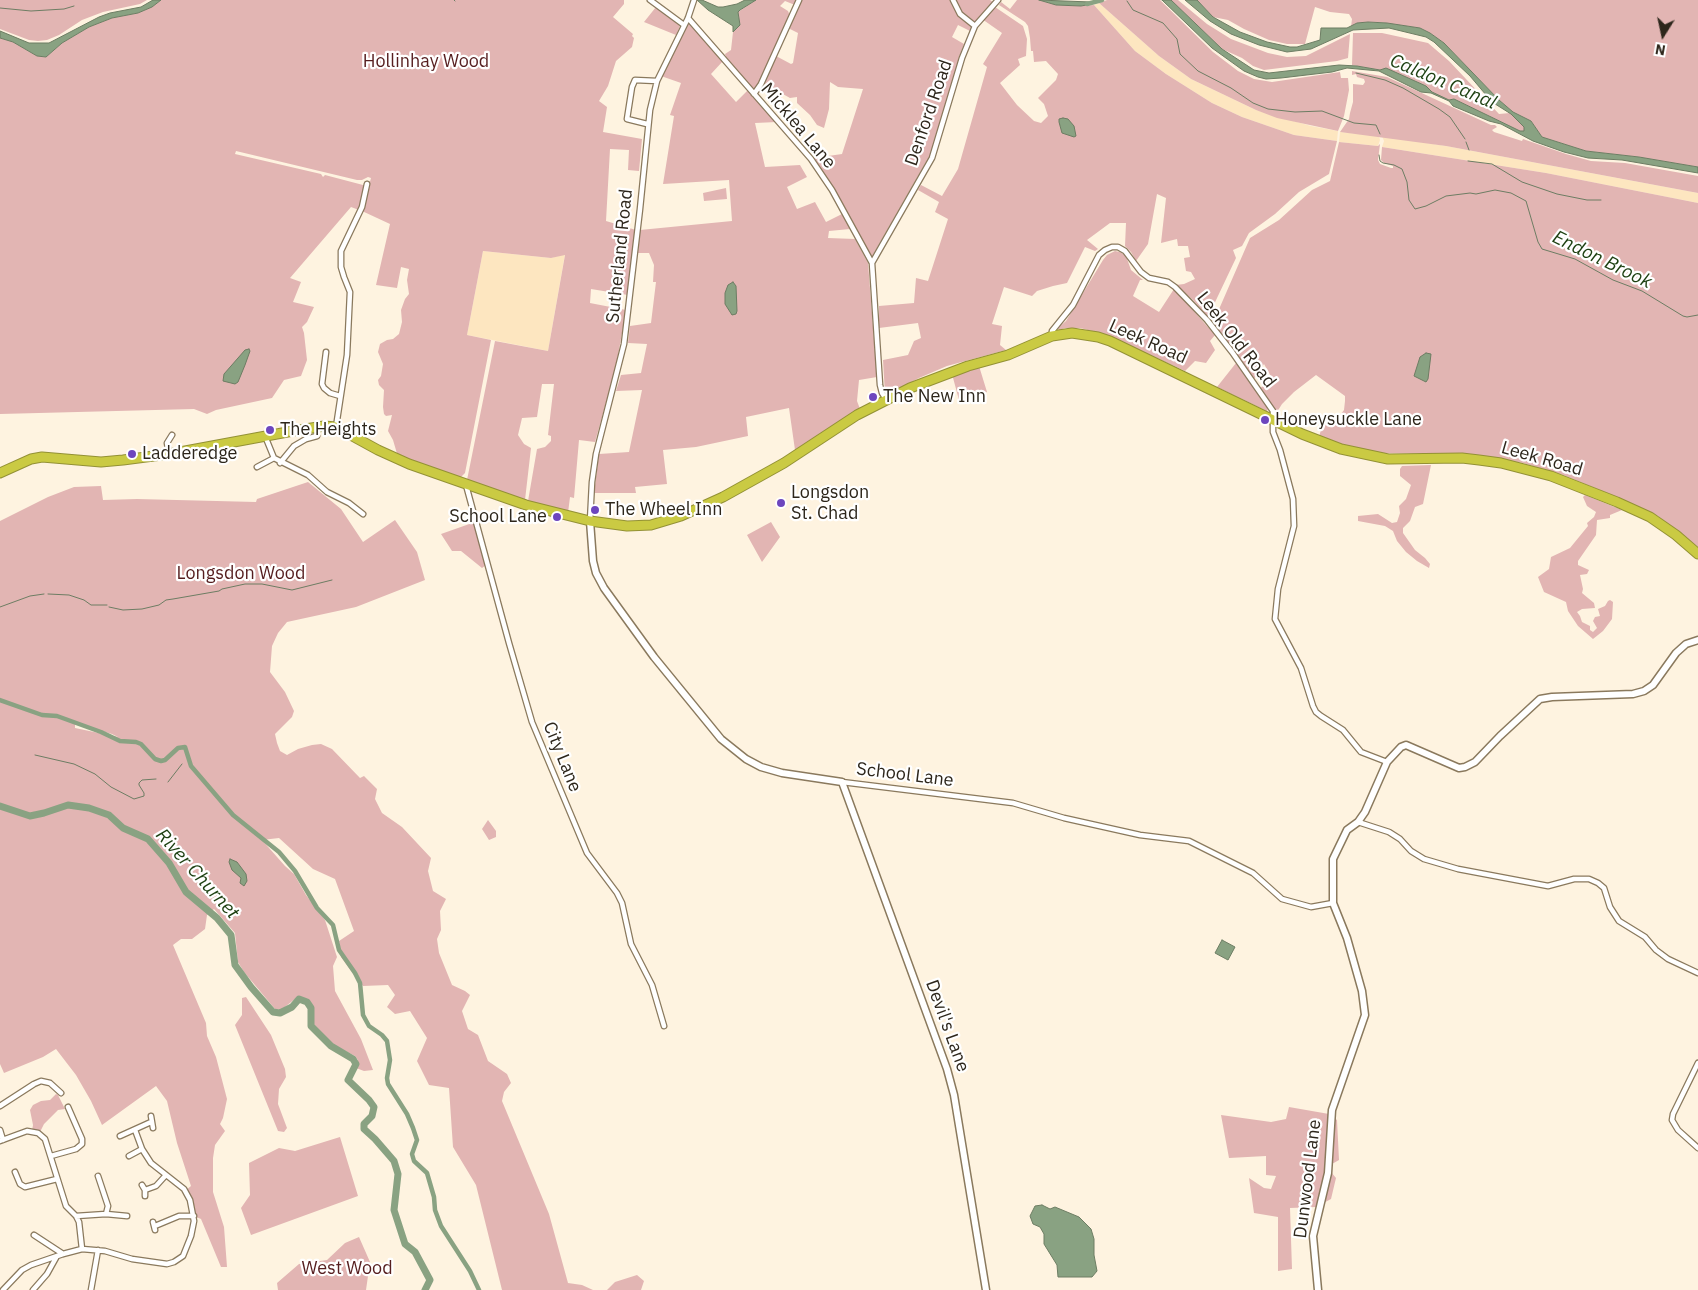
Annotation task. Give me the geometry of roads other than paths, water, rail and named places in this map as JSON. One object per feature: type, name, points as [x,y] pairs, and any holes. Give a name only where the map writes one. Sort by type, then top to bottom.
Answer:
[{"type":"highway","name":"Leek Road","points":[[590,521],[639,526],[664,522],[682,516],[723,497],[784,463],[857,415],[887,399],[944,374],[1008,355],[1052,336],[1072,333],[1085,334],[1110,341],[1316,440],[1366,455],[1388,459],[1462,458],[1501,463],[1551,476],[1650,517],[1676,535],[1698,554]]},
{"type":"highway","points":[[0,473],[24,462],[42,457],[101,462],[169,454],[324,426],[336,427],[378,450],[409,464],[545,510],[590,521]]},
{"type":"street","points":[[650,0],[684,25]]},
{"type":"street","name":"Sutherland Road","points":[[590,521],[596,454],[624,344],[640,209],[647,124],[657,81],[688,18],[694,0]]},
{"type":"street","points":[[754,94],[762,84],[799,0]]},
{"type":"street","points":[[953,0],[960,14],[975,26]]},
{"type":"street","name":"Denford Road","points":[[872,263],[932,158],[962,58],[975,26],[998,0]]},
{"type":"street","name":"Micklea Lane","points":[[688,18],[811,159],[832,190],[872,263]]},
{"type":"street","points":[[647,124],[627,119],[632,87],[635,80],[657,81]]},
{"type":"street","points":[[336,427],[347,355],[350,292],[341,267],[341,251],[362,207],[367,184]]},
{"type":"street","name":"Leek Old Road","points":[[1052,336],[1052,331],[1073,305],[1099,255],[1104,250],[1118,247],[1125,251],[1141,272],[1149,278],[1168,282],[1175,287],[1207,320],[1232,352],[1272,411],[1273,420]]},
{"type":"street","points":[[872,263],[880,385],[882,393],[887,399]]},
{"type":"street","points":[[326,352],[322,384],[330,393],[340,396]]},
{"type":"street","points":[[1273,420],[1273,432],[1280,450],[1293,499],[1294,526],[1278,589],[1275,619],[1301,668],[1316,712],[1343,730],[1361,752],[1387,762]]},
{"type":"street","points":[[169,454],[167,443],[172,435]]},
{"type":"street","points":[[265,436],[274,458],[308,475],[327,492],[349,503],[363,514]]},
{"type":"street","points":[[280,462],[294,446],[306,439],[317,436]]},
{"type":"street","points":[[258,467],[274,458]]},
{"type":"street","name":"City Lane","points":[[466,484],[532,722],[587,853],[618,894],[622,903],[631,944],[652,985],[664,1026]]},
{"type":"street","name":"School Lane","points":[[590,521],[593,561],[596,573],[604,588],[654,657],[721,739],[746,759],[761,767],[782,773],[842,782],[1014,803],[1064,818],[1140,835],[1189,841],[1253,873],[1282,899],[1311,907],[1333,903]]},
{"type":"street","name":"Dunwood Lane","points":[[1318,1290],[1313,1236],[1328,1173],[1332,1110],[1365,1015],[1362,991],[1347,938],[1333,903],[1333,859],[1347,830],[1358,822],[1365,812],[1387,762],[1396,750],[1406,746],[1459,768],[1465,767],[1474,762],[1540,699],[1633,694],[1644,691],[1653,685],[1676,654],[1686,644],[1698,640]]},
{"type":"street","name":"Devil's Lane","points":[[842,782],[947,1069],[954,1096],[986,1290]]},
{"type":"street","points":[[1358,822],[1389,832],[1400,839],[1411,852],[1424,859],[1458,869],[1548,886],[1574,879],[1589,879],[1604,888],[1610,906],[1619,921],[1645,937],[1656,950],[1668,959],[1698,973]]},
{"type":"street","points":[[1698,1064],[1673,1114],[1672,1120],[1678,1130],[1698,1148]]},
{"type":"street","points":[[0,1106],[38,1082],[50,1082],[57,1091]]},
{"type":"street","points":[[51,1156],[76,1149],[82,1144],[82,1139],[68,1107]]},
{"type":"street","points":[[120,1136],[152,1125],[151,1116]]},
{"type":"street","points":[[0,1130],[1,1141],[27,1131],[35,1131],[45,1139],[66,1206],[76,1216],[80,1226],[82,1249]]},
{"type":"street","points":[[3,1290],[22,1270],[31,1265],[82,1249],[98,1250],[132,1259],[167,1264],[174,1262],[186,1251],[194,1216],[190,1200],[184,1189],[151,1163],[142,1150],[135,1130]]},
{"type":"street","points":[[129,1156],[142,1150]]},
{"type":"street","points":[[15,1172],[20,1184],[25,1187],[57,1179]]},
{"type":"street","points":[[145,1190],[156,1186],[166,1175]]},
{"type":"street","points":[[98,1176],[108,1206],[106,1214]]},
{"type":"street","points":[[142,1185],[145,1190],[145,1196]]},
{"type":"street","points":[[76,1216],[106,1214],[127,1216]]},
{"type":"street","points":[[154,1226],[179,1216],[194,1216]]},
{"type":"street","points":[[34,1236],[63,1254]]},
{"type":"street","points":[[91,1290],[98,1250]]},
{"type":"street","points":[[33,1290],[57,1256]]},
{"type":"waterway","points":[[1087,4],[1102,0]]},
{"type":"waterway","name":"Endon Brook","points":[[1127,1],[1133,10],[1163,23],[1177,39],[1180,54],[1198,71],[1231,88],[1253,103],[1268,109],[1295,112],[1322,111],[1354,123],[1376,125],[1380,134]]},
{"type":"waterway","points":[[0,8],[31,11],[64,9],[74,6]]},
{"type":"waterway","points":[[1356,73],[1385,80],[1439,109],[1450,117],[1465,139]]},
{"type":"waterway","points":[[1466,142],[1469,150]]},
{"type":"waterway","name":"Endon Brook","points":[[1379,155],[1380,161],[1383,163],[1402,169],[1407,182],[1409,200],[1415,209],[1446,196],[1476,194],[1495,190],[1511,193],[1526,201],[1538,242],[1542,249],[1575,259],[1613,280],[1642,291],[1683,316],[1698,315]]},
{"type":"waterway","points":[[1468,161],[1492,164],[1522,182],[1557,194],[1587,200],[1601,200]]},
{"type":"waterway","points":[[109,607],[123,610],[142,609],[159,605],[166,600],[219,591],[245,584],[262,584],[292,590],[332,580]]},
{"type":"waterway","points":[[0,607],[30,596],[44,594]]},
{"type":"waterway","points":[[48,594],[69,595],[84,600],[91,605],[107,605]]},
{"type":"waterway","points":[[0,700],[42,715],[57,716],[120,741],[136,742],[141,744],[155,759],[161,761],[165,760],[178,748],[185,747],[191,766],[233,815],[279,852],[295,871],[317,908],[333,925],[339,950],[360,983],[363,1015],[369,1026],[387,1041],[390,1060],[388,1084],[407,1114],[413,1128],[417,1140],[412,1154],[414,1161],[427,1173],[434,1197],[435,1210],[441,1226],[470,1271],[479,1290]]},
{"type":"waterway","points":[[35,755],[74,764],[95,774],[111,787],[134,799],[144,796],[139,785],[142,780],[156,779]]},
{"type":"waterway","points":[[168,782],[182,764]]},
{"type":"waterway","name":"River Churnet","points":[[0,806],[30,816],[68,805],[89,808],[109,815],[123,828],[148,839],[169,863],[186,892],[217,918],[231,935],[235,965],[273,1012],[280,1013],[292,1007],[299,999],[307,1002],[311,1008],[311,1026],[331,1046],[353,1059],[356,1064],[348,1080],[374,1107],[372,1116],[364,1124],[364,1129],[394,1161],[398,1174],[394,1210],[405,1244],[415,1252],[430,1280],[425,1290]]},
{"type":"place","name":"The New Inn","points":[[873,397]]},
{"type":"place","name":"Honeysuckle Lane","points":[[1265,420]]},
{"type":"place","name":"The Heights","points":[[270,430]]},
{"type":"place","name":"Ladderedge","points":[[132,454]]},
{"type":"place","name":"Longsdon St. Chad","points":[[781,503]]},
{"type":"place","name":"The Wheel Inn","points":[[595,510]]},
{"type":"place","name":"School Lane","points":[[557,517]]},
{"type":"park label","name":"Hollinhay Wood","points":[[426,62]]},
{"type":"park label","name":"Longsdon Wood","points":[[241,574]]},
{"type":"park label","name":"West Wood","points":[[347,1269]]},
{"type":"water label","name":"Caldon Canal","points":[[1443,82]]}]
